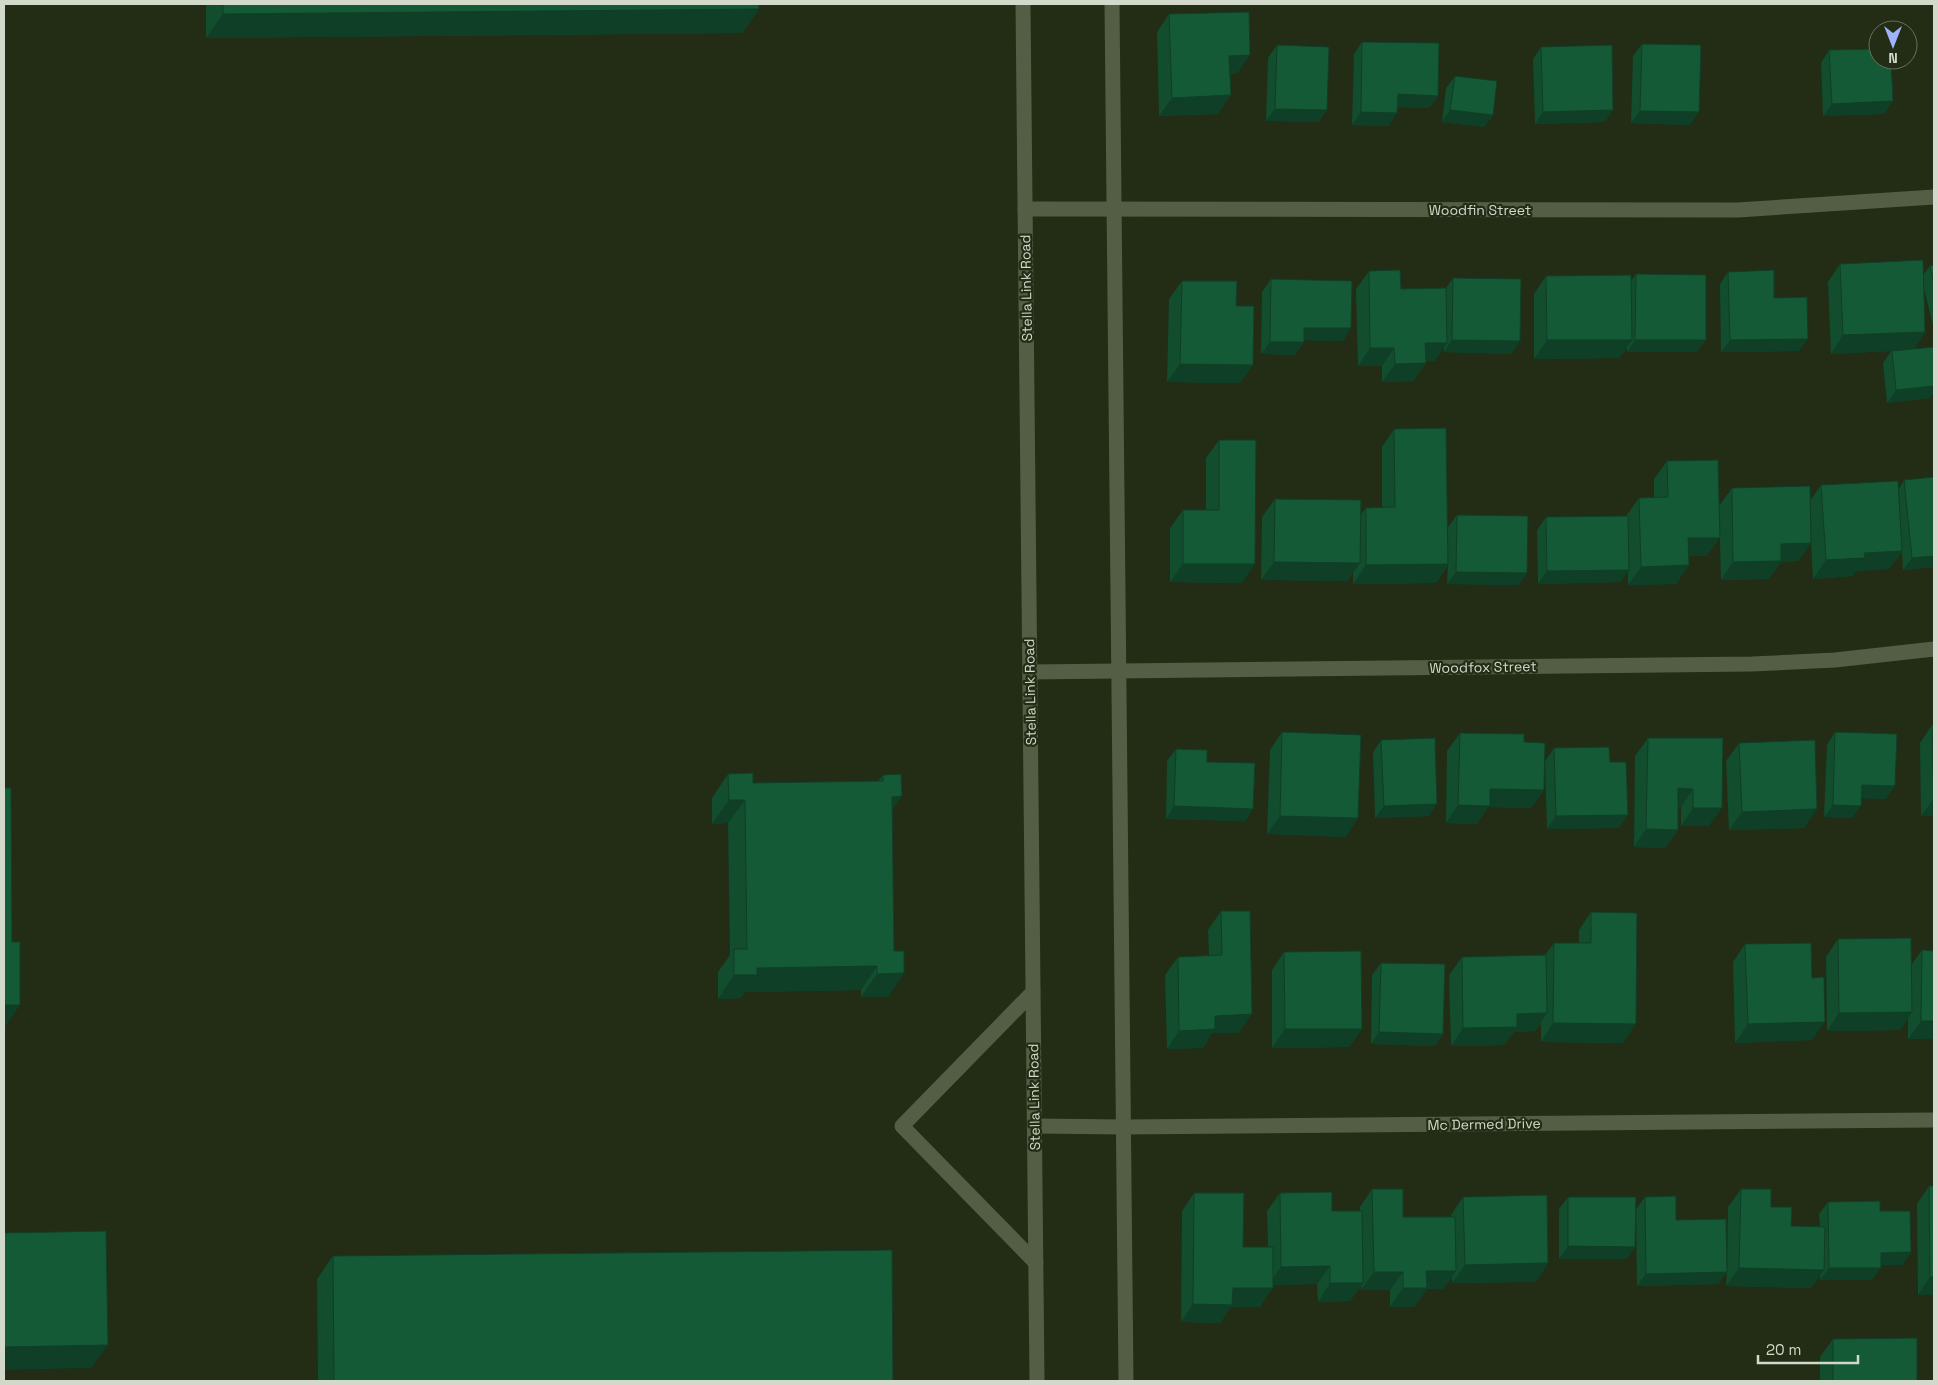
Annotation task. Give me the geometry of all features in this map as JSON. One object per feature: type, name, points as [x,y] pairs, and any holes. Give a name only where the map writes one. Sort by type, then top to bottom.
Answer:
[{"type":"main road","name":"Stella Link Road","points":[[1023,4],[1037,1381]]},
{"type":"main road","points":[[1112,4],[1126,1381]]},
{"type":"main road","name":"Woodfin Street","points":[[1026,209],[1738,210],[1934,198]]},
{"type":"main road","name":"Woodfox Street","points":[[1030,672],[1752,664],[1835,660],[1934,649]]},
{"type":"main road","points":[[1033,992],[902,1126],[1036,1263]]},
{"type":"main road","name":"Mc Dermed Drive","points":[[1035,1126],[1123,1127],[1934,1120]]},
{"type":"building","points":[[223,4],[759,4],[759,9],[223,14]]},
{"type":"building","points":[[1249,12],[1250,55],[1229,56],[1231,95],[1172,98],[1169,14]]},
{"type":"building","points":[[1362,42],[1439,43],[1438,96],[1398,94],[1397,113],[1361,112]]},
{"type":"building","points":[[1642,44],[1701,45],[1699,112],[1640,111]]},
{"type":"building","points":[[1277,45],[1329,47],[1327,110],[1275,109]]},
{"type":"building","points":[[1612,45],[1613,110],[1543,112],[1541,47]]},
{"type":"building","points":[[1868,49],[1868,70],[1891,70],[1893,101],[1832,104],[1829,50]]},
{"type":"building","points":[[1455,76],[1497,81],[1493,115],[1450,110]]},
{"type":"building","points":[[1923,260],[1925,332],[1843,335],[1840,264]]},
{"type":"building","points":[[1934,265],[1934,284],[1930,266]]},
{"type":"building","points":[[1400,270],[1401,289],[1446,288],[1447,343],[1425,343],[1426,363],[1395,364],[1394,348],[1370,348],[1369,271]]},
{"type":"building","points":[[1774,270],[1774,298],[1807,297],[1808,339],[1730,340],[1728,272]]},
{"type":"building","points":[[1636,274],[1706,275],[1706,340],[1635,340]]},
{"type":"building","points":[[1631,275],[1632,340],[1547,340],[1546,276]]},
{"type":"building","points":[[1453,278],[1521,279],[1520,341],[1452,340]]},
{"type":"building","points":[[1271,279],[1352,281],[1351,328],[1304,328],[1304,342],[1270,342]]},
{"type":"building","points":[[1182,281],[1237,281],[1236,306],[1254,306],[1253,365],[1180,364]]},
{"type":"building","points":[[1934,347],[1934,386],[1896,390],[1892,351]]},
{"type":"building","points":[[1446,428],[1448,564],[1366,565],[1366,508],[1395,507],[1394,429]]},
{"type":"building","points":[[1219,440],[1256,440],[1255,564],[1183,564],[1183,510],[1219,510]]},
{"type":"building","points":[[1718,460],[1720,538],[1688,538],[1689,565],[1641,567],[1639,498],[1668,497],[1667,461]]},
{"type":"building","points":[[1934,477],[1934,556],[1912,558],[1904,480]]},
{"type":"building","points":[[1898,481],[1902,551],[1864,553],[1865,558],[1826,560],[1821,485]]},
{"type":"building","points":[[1810,486],[1811,543],[1781,544],[1781,561],[1733,562],[1732,488]]},
{"type":"building","points":[[1275,499],[1361,500],[1360,563],[1274,562]]},
{"type":"building","points":[[1457,515],[1528,516],[1527,573],[1456,572]]},
{"type":"building","points":[[1628,516],[1629,570],[1547,571],[1546,517]]},
{"type":"building","points":[[1932,725],[1934,725],[1934,798]]},
{"type":"building","points":[[1282,732],[1361,735],[1358,818],[1280,816]]},
{"type":"building","points":[[1835,732],[1897,734],[1895,786],[1862,785],[1861,806],[1833,805]]},
{"type":"building","points":[[1460,733],[1524,734],[1524,742],[1545,743],[1544,790],[1490,789],[1490,806],[1458,805]]},
{"type":"building","points":[[1435,738],[1437,804],[1384,806],[1381,740]]},
{"type":"building","points":[[1648,738],[1723,738],[1722,808],[1693,808],[1693,789],[1678,788],[1678,830],[1646,829]]},
{"type":"building","points":[[1815,740],[1817,809],[1742,812],[1739,743]]},
{"type":"building","points":[[1609,747],[1610,762],[1626,762],[1628,815],[1556,816],[1554,748]]},
{"type":"building","points":[[1176,749],[1207,750],[1207,762],[1255,763],[1253,809],[1174,806]]},
{"type":"building","points":[[753,773],[753,783],[883,781],[883,775],[901,774],[902,796],[892,797],[894,951],[904,951],[904,973],[877,974],[877,966],[757,968],[757,975],[734,975],[734,949],[747,949],[745,800],[729,800],[728,774]]},
{"type":"building","points":[[4,788],[11,788],[12,942],[20,942],[20,1005],[4,1005]]},
{"type":"building","points":[[1221,911],[1250,911],[1252,1014],[1215,1016],[1215,1029],[1179,1031],[1178,957],[1222,955]]},
{"type":"building","points":[[1591,912],[1637,913],[1636,1024],[1553,1023],[1554,943],[1591,943]]},
{"type":"building","points":[[1911,938],[1912,1012],[1839,1013],[1838,939]]},
{"type":"building","points":[[1811,943],[1812,978],[1824,977],[1825,1022],[1748,1024],[1745,944]]},
{"type":"building","points":[[1922,950],[1934,951],[1934,1021],[1921,1021]]},
{"type":"building","points":[[1361,951],[1362,1029],[1285,1029],[1284,952]]},
{"type":"building","points":[[1546,955],[1547,1013],[1517,1014],[1517,1027],[1463,1028],[1462,957]]},
{"type":"building","points":[[1381,963],[1445,964],[1443,1034],[1379,1032]]},
{"type":"building","points":[[1929,1186],[1934,1186],[1934,1277],[1930,1277]]},
{"type":"building","points":[[1372,1189],[1403,1189],[1403,1217],[1455,1217],[1456,1271],[1426,1271],[1427,1288],[1403,1288],[1403,1272],[1374,1272]]},
{"type":"building","points":[[1741,1189],[1771,1189],[1771,1207],[1792,1207],[1791,1226],[1825,1227],[1824,1270],[1739,1268]]},
{"type":"building","points":[[1332,1192],[1332,1211],[1362,1211],[1363,1283],[1330,1283],[1330,1266],[1281,1267],[1280,1193]]},
{"type":"building","points":[[1194,1193],[1244,1193],[1243,1247],[1273,1247],[1273,1288],[1233,1288],[1232,1305],[1193,1304]]},
{"type":"building","points":[[1547,1195],[1548,1263],[1465,1265],[1463,1197]]},
{"type":"building","points":[[1676,1196],[1676,1220],[1726,1219],[1727,1272],[1646,1274],[1645,1197]]},
{"type":"building","points":[[1568,1197],[1636,1197],[1635,1247],[1568,1246]]},
{"type":"building","points":[[1880,1201],[1880,1211],[1910,1211],[1911,1252],[1881,1253],[1881,1268],[1829,1268],[1828,1202]]},
{"type":"building","points":[[106,1231],[108,1345],[4,1347],[4,1233]]},
{"type":"building","points":[[892,1250],[893,1381],[334,1381],[333,1256]]},
{"type":"building","points":[[1917,1338],[1917,1381],[1833,1381],[1833,1339]]}]
